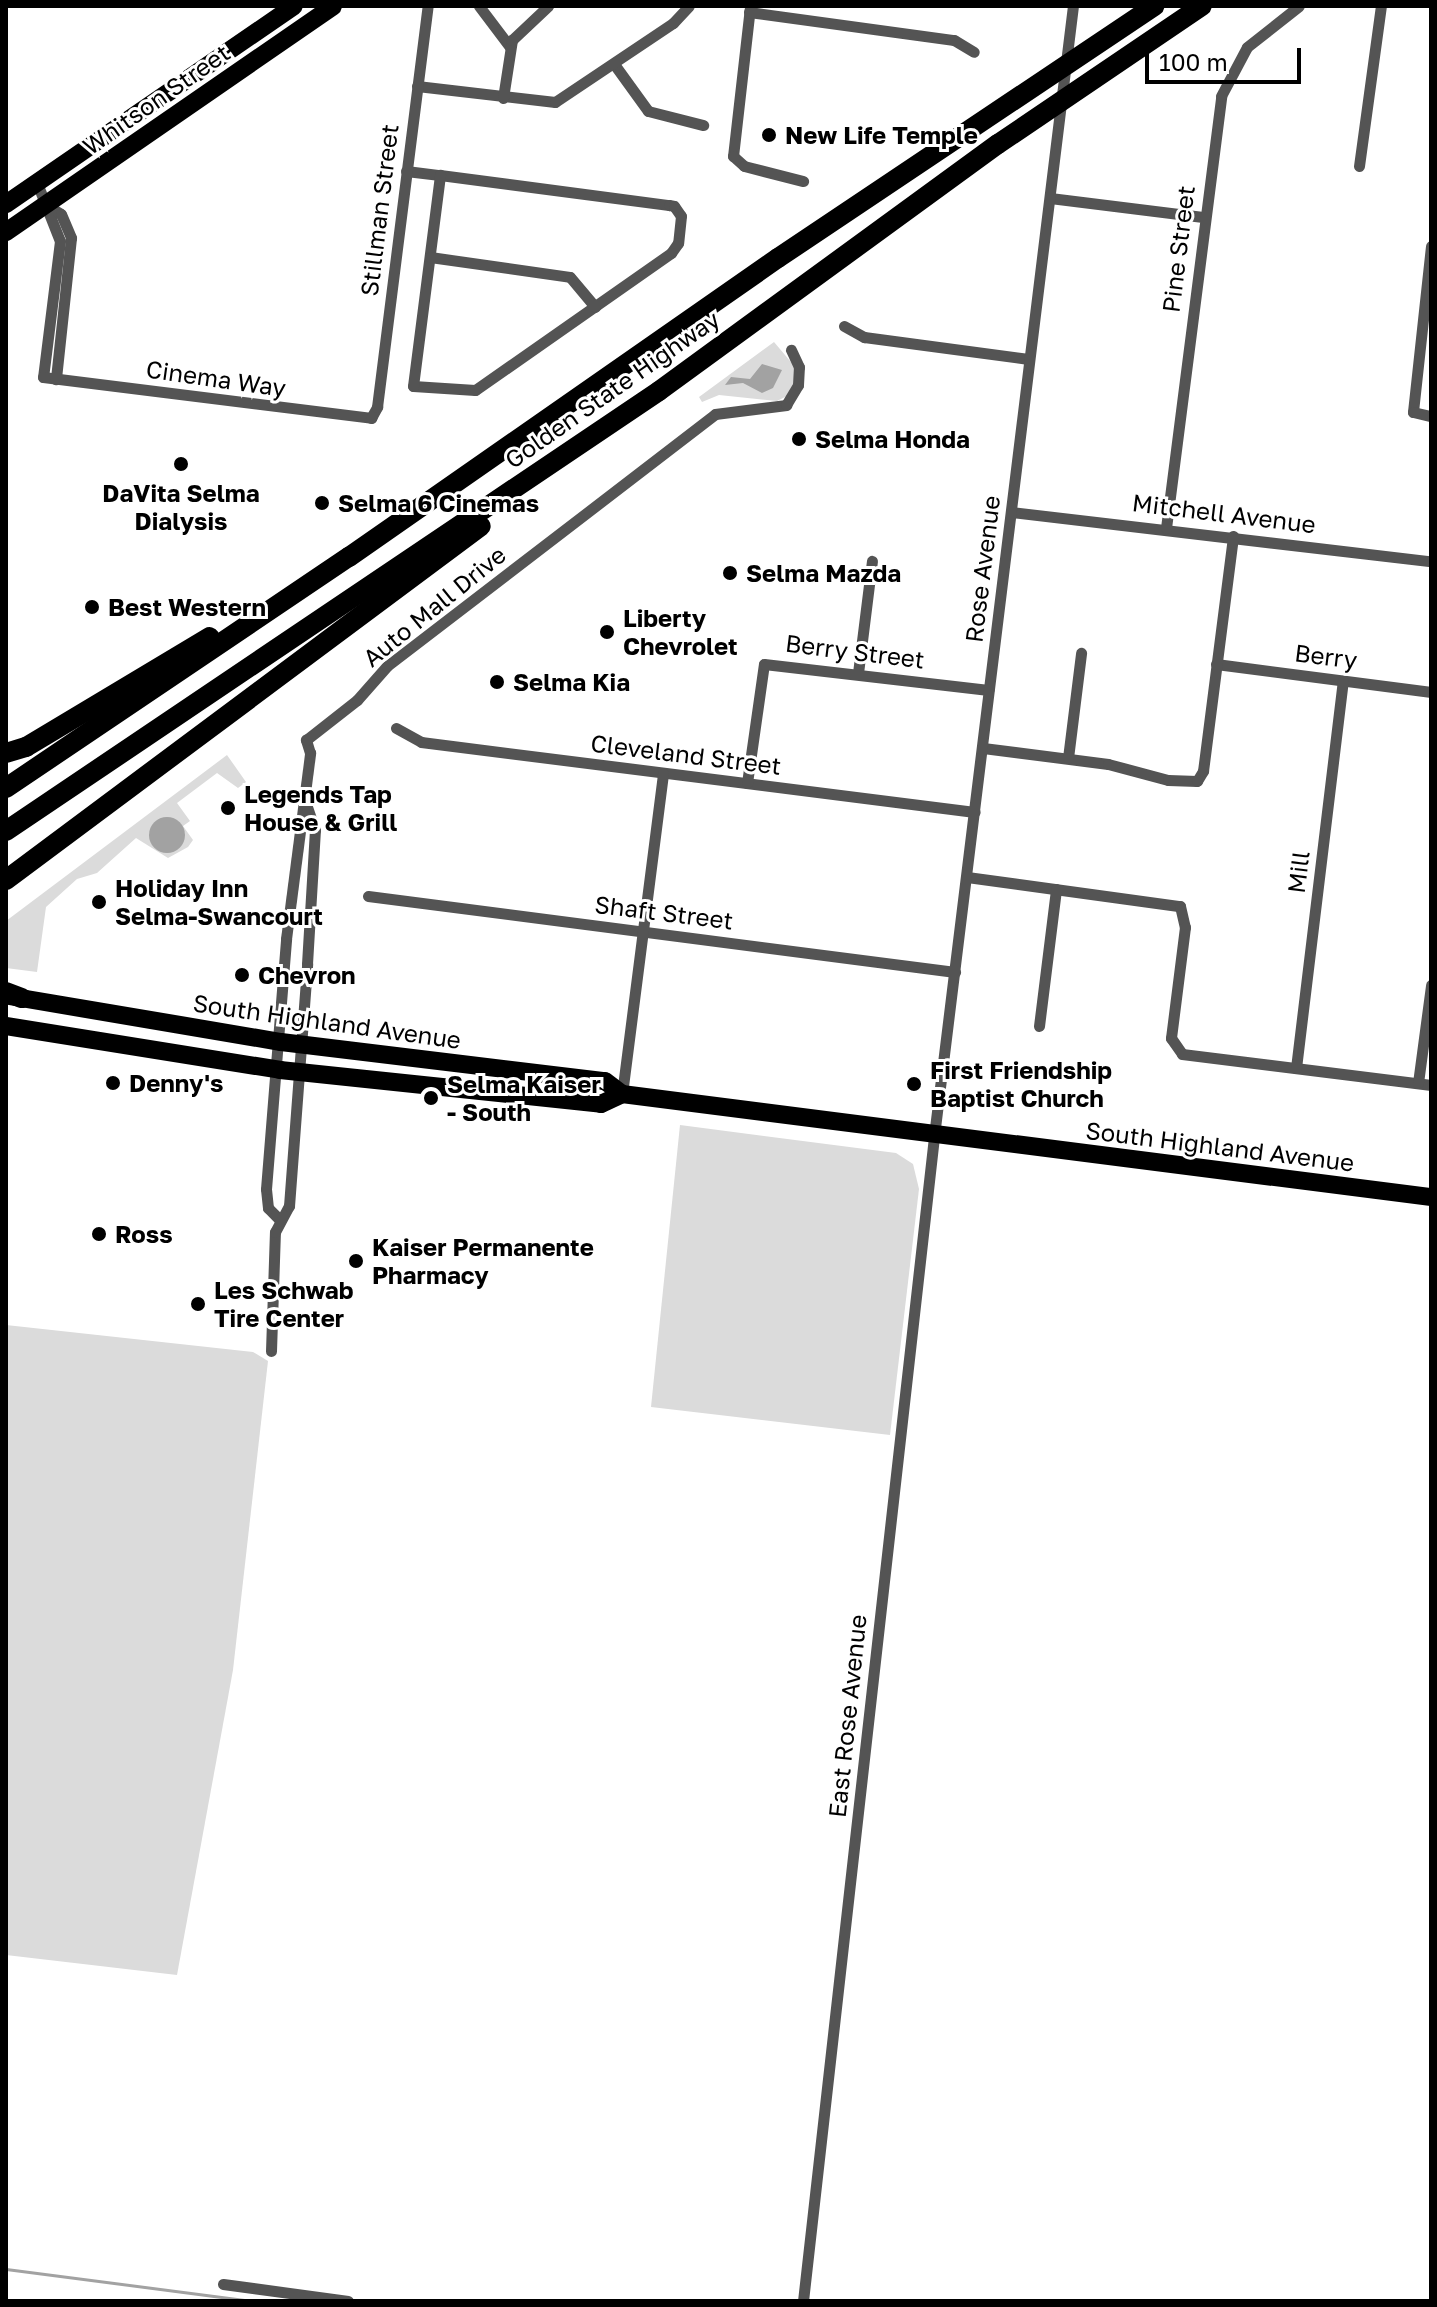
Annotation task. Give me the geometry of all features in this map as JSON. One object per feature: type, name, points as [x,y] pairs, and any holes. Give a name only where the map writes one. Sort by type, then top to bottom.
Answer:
[{"type":"highway","name":"Golden State Highway","points":[[6,788],[349,557],[778,258],[1155,6]]},
{"type":"highway","name":"Golden State Highway","points":[[6,831],[659,391],[998,144],[1202,6]]},
{"type":"highway","points":[[6,880],[659,391]]},
{"type":"highway","points":[[6,753],[26,747],[349,557]]},
{"type":"main road","name":"Whitson Street","points":[[6,204],[294,6]]},
{"type":"main road","points":[[262,55],[262,42],[308,6]]},
{"type":"main road","name":"Whitson Street","points":[[6,232],[333,6]]},
{"type":"main road","points":[[145,135],[155,119],[213,76],[209,64]]},
{"type":"main road","name":"South Highland Avenue","points":[[11,995],[301,1045],[605,1081],[622,1094],[1431,1197]]},
{"type":"main road","name":"South Highland Avenue","points":[[6,1026],[280,1070],[601,1104],[622,1094]]},
{"type":"street","name":"Stillman Street","points":[[371,418],[377,407],[428,6]]},
{"type":"street","points":[[479,6],[510,47]]},
{"type":"street","points":[[503,98],[510,47],[518,29],[548,6]]},
{"type":"street","points":[[417,86],[555,102],[614,64],[689,6]]},
{"type":"street","name":"Rose Avenue","points":[[934,1136],[1073,6]]},
{"type":"street","name":"Pine Street","points":[[1166,528],[1218,109],[1231,70],[1257,37],[1299,6]]},
{"type":"street","points":[[1359,166],[1381,6]]},
{"type":"street","points":[[803,181],[739,164],[731,147],[750,9],[954,40],[974,52]]},
{"type":"street","points":[[614,64],[648,111],[675,122],[703,125]]},
{"type":"street","points":[[406,171],[440,175],[677,208],[681,222],[676,248],[471,392],[413,386],[440,175]]},
{"type":"street","name":"Cinema Way","points":[[37,183],[46,205],[61,214],[71,238],[56,379],[371,418]]},
{"type":"street","points":[[1050,198],[1203,217]]},
{"type":"street","points":[[1431,246],[1413,412],[1431,416]]},
{"type":"street","points":[[430,257],[570,277],[595,307]]},
{"type":"street","points":[[844,326],[864,337],[1029,359]]},
{"type":"street","name":"Auto Mall Drive","points":[[304,800],[310,753],[306,740],[357,700],[387,666],[715,414],[786,405],[798,385],[799,367],[791,350]]},
{"type":"street","name":"Mitchell Avenue","points":[[1011,512],[1431,561]]},
{"type":"street","points":[[983,748],[1068,758],[1168,780],[1197,781],[1203,771],[1233,536]]},
{"type":"street","points":[[858,673],[872,561]]},
{"type":"street","points":[[1068,758],[1081,653]]},
{"type":"street","name":"Berry Street","points":[[747,783],[764,664],[989,690]]},
{"type":"street","name":"Berry","points":[[1216,664],[1431,692]]},
{"type":"street","name":"Mill","points":[[1296,1068],[1343,681]]},
{"type":"street","name":"Cleveland Street","points":[[396,728],[421,742],[975,812]]},
{"type":"street","points":[[622,1094],[663,774]]},
{"type":"street","points":[[280,1220],[268,1208],[266,1189],[280,1070],[286,939],[304,800]]},
{"type":"street","points":[[271,1351],[280,1220],[289,1206],[315,830],[304,800]]},
{"type":"street","points":[[967,877],[1180,906],[1186,917],[1172,1028],[1176,1050],[1425,1084],[1431,985]]},
{"type":"street","points":[[1039,1026],[1056,889]]},
{"type":"street","name":"Shaft Street","points":[[368,896],[955,972]]},
{"type":"street","name":"East Rose Avenue","points":[[803,2301],[934,1136]]},
{"type":"street","points":[[223,2284],[348,2301]]},
{"type":"shaded area","points":[[774,342],[796,368],[793,393],[777,401],[719,395],[702,402],[699,397]]},
{"type":"shaded area","points":[[762,364],[782,370],[773,388],[762,393],[743,383],[725,385],[731,377],[750,379]]},
{"type":"shaded area","points":[[227,755],[246,782],[238,788],[217,773],[177,803],[190,821],[183,826],[193,840],[188,847],[168,858],[136,838],[97,873],[77,879],[46,907],[37,972],[6,968],[6,921]]},
{"type":"shaded area","points":[[167,817],[180,822],[185,835],[180,848],[167,853],[154,848],[149,835],[154,822]]},
{"type":"shaded area","points":[[680,1125],[896,1153],[913,1164],[919,1189],[890,1435],[651,1407]]},
{"type":"shaded area","points":[[6,1325],[253,1352],[268,1361],[233,1670],[177,1975],[6,1955]]},
{"type":"waterway","points":[[6,2269],[252,2301]]},
{"type":"place","name":"New Life Temple","points":[[769,135]]},
{"type":"place","name":"Selma Honda","points":[[799,439]]},
{"type":"place","name":"DaVita Selma Dialysis","points":[[181,464]]},
{"type":"place","name":"Selma 6 Cinemas","points":[[322,503]]},
{"type":"place","name":"Selma Mazda","points":[[730,573]]},
{"type":"place","name":"Best Western","points":[[92,607]]},
{"type":"place","name":"Liberty Chevrolet","points":[[607,632]]},
{"type":"place","name":"Selma Kia","points":[[497,682]]},
{"type":"place","name":"Legends Tap House & Grill","points":[[228,808]]},
{"type":"place","name":"Holiday Inn Selma-Swancourt","points":[[99,902]]},
{"type":"place","name":"Chevron","points":[[242,975]]},
{"type":"place","name":"Denny's","points":[[113,1083]]},
{"type":"place","name":"First Friendship Baptist Church","points":[[914,1084]]},
{"type":"place","name":"Selma Kaiser - South","points":[[431,1098]]},
{"type":"place","name":"Ross","points":[[99,1234]]},
{"type":"place","name":"Kaiser Permanente Pharmacy","points":[[356,1261]]},
{"type":"place","name":"Les Schwab Tire Center","points":[[198,1304]]}]
